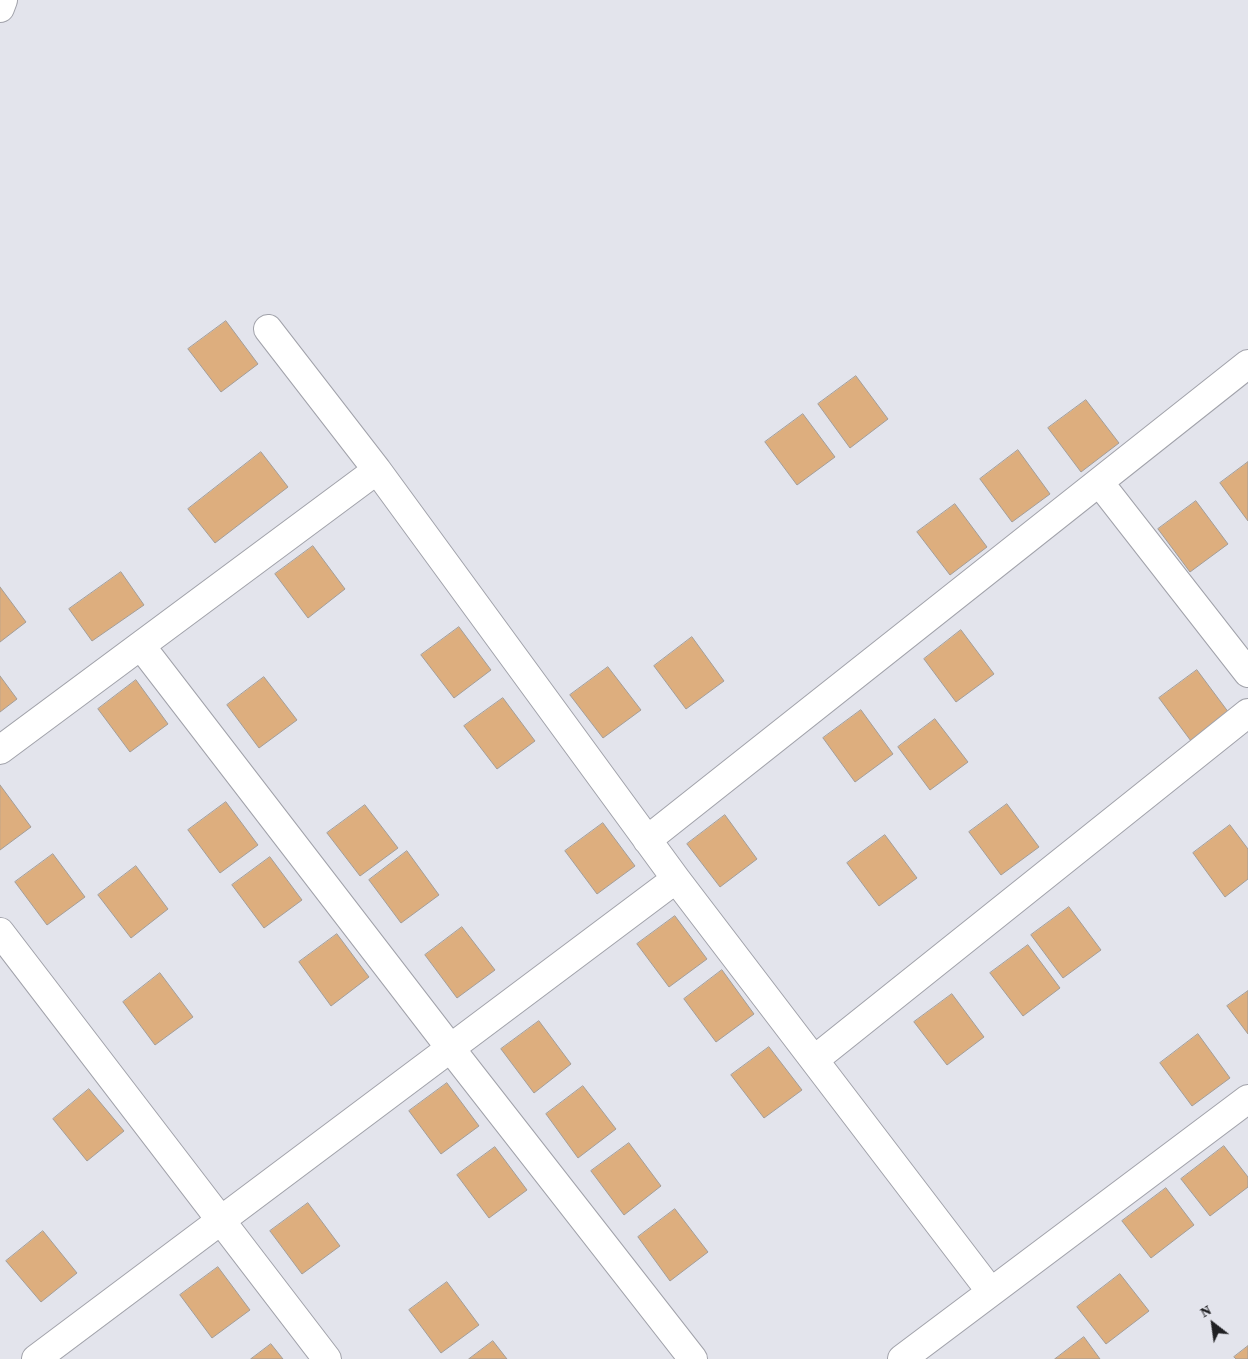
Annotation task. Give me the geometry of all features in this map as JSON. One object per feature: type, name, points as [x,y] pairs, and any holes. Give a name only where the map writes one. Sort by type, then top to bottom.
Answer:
[{"type":"street","points":[[0,8],[3,0]]},
{"type":"street","points":[[268,329],[377,470],[676,879],[991,1292]]},
{"type":"street","points":[[647,840],[1248,364]]},
{"type":"street","points":[[0,750],[377,470]]},
{"type":"street","points":[[1099,482],[1248,673]]},
{"type":"street","points":[[141,646],[451,1049],[693,1359]]},
{"type":"street","points":[[814,1060],[1248,713]]},
{"type":"street","points":[[36,1359],[676,879]]},
{"type":"street","points":[[0,932],[327,1359]]},
{"type":"street","points":[[902,1359],[1248,1099]]},
{"type":"building","points":[[226,321],[258,364],[221,392],[188,349]]},
{"type":"building","points":[[856,376],[888,419],[850,448],[818,404]]},
{"type":"building","points":[[1086,400],[1119,443],[1081,472],[1048,428]]},
{"type":"building","points":[[803,414],[835,457],[797,485],[765,442]]},
{"type":"building","points":[[1018,450],[1050,494],[1012,522],[980,479]]},
{"type":"building","points":[[261,452],[288,487],[215,543],[188,509]]},
{"type":"building","points":[[1248,462],[1248,521],[1220,483]]},
{"type":"building","points":[[1196,501],[1228,544],[1190,572],[1158,529]]},
{"type":"building","points":[[955,504],[987,547],[950,575],[917,532]]},
{"type":"building","points":[[313,546],[345,589],[308,618],[275,574]]},
{"type":"building","points":[[121,572],[144,605],[92,641],[69,609]]},
{"type":"building","points":[[0,587],[26,622],[0,642]]},
{"type":"building","points":[[459,627],[491,670],[454,698],[421,655]]},
{"type":"building","points":[[961,630],[994,674],[956,702],[924,659]]},
{"type":"building","points":[[692,637],[724,681],[686,709],[654,666]]},
{"type":"building","points":[[608,667],[641,710],[603,738],[570,695]]},
{"type":"building","points":[[1197,670],[1229,713],[1191,741],[1159,698]]},
{"type":"building","points":[[0,676],[17,699],[0,712]]},
{"type":"building","points":[[264,677],[297,720],[259,748],[227,705]]},
{"type":"building","points":[[136,680],[168,724],[130,752],[98,709]]},
{"type":"building","points":[[503,698],[535,741],[497,769],[464,726]]},
{"type":"building","points":[[861,710],[893,754],[855,782],[823,738]]},
{"type":"building","points":[[935,719],[968,762],[930,790],[898,747]]},
{"type":"building","points":[[0,785],[31,827],[0,850]]},
{"type":"building","points":[[226,802],[258,845],[220,873],[188,830]]},
{"type":"building","points":[[1007,804],[1039,847],[1001,875],[969,832]]},
{"type":"building","points":[[365,805],[398,848],[360,876],[327,833]]},
{"type":"building","points":[[725,815],[757,859],[720,887],[687,844]]},
{"type":"building","points":[[603,823],[635,866],[597,894],[565,851]]},
{"type":"building","points":[[1230,825],[1248,849],[1248,879],[1225,897],[1193,853]]},
{"type":"building","points":[[885,835],[917,878],[879,906],[847,863]]},
{"type":"building","points":[[407,851],[439,895],[401,923],[369,880]]},
{"type":"building","points":[[53,854],[85,897],[47,925],[15,882]]},
{"type":"building","points":[[270,857],[302,900],[264,928],[232,885]]},
{"type":"building","points":[[136,866],[168,909],[131,938],[98,895]]},
{"type":"building","points":[[1069,907],[1101,950],[1063,978],[1031,935]]},
{"type":"building","points":[[675,916],[707,959],[669,987],[637,944]]},
{"type":"building","points":[[462,927],[495,970],[457,998],[425,955]]},
{"type":"building","points":[[337,934],[369,977],[331,1006],[299,962]]},
{"type":"building","points":[[1028,945],[1060,988],[1023,1016],[990,973]]},
{"type":"building","points":[[722,970],[754,1014],[716,1042],[684,999]]},
{"type":"building","points":[[160,973],[193,1017],[155,1045],[123,1002]]},
{"type":"building","points":[[1248,991],[1248,1034],[1227,1006]]},
{"type":"building","points":[[952,994],[984,1037],[947,1065],[914,1022]]},
{"type":"building","points":[[539,1021],[571,1064],[534,1093],[501,1049]]},
{"type":"building","points":[[1198,1034],[1230,1078],[1192,1106],[1160,1063]]},
{"type":"building","points":[[769,1047],[802,1090],[764,1118],[731,1075]]},
{"type":"building","points":[[447,1083],[479,1126],[441,1154],[409,1111]]},
{"type":"building","points":[[583,1086],[616,1129],[578,1158],[546,1114]]},
{"type":"building","points":[[89,1089],[124,1131],[87,1161],[53,1119]]},
{"type":"building","points":[[629,1143],[661,1186],[624,1215],[591,1171]]},
{"type":"building","points":[[1224,1146],[1248,1177],[1248,1187],[1210,1216],[1181,1179]]},
{"type":"building","points":[[495,1147],[527,1190],[489,1218],[457,1175]]},
{"type":"building","points":[[1166,1188],[1194,1225],[1151,1258],[1122,1221]]},
{"type":"building","points":[[308,1203],[340,1246],[302,1274],[270,1231]]},
{"type":"building","points":[[675,1209],[708,1252],[670,1281],[638,1237]]},
{"type":"building","points":[[43,1231],[77,1273],[41,1302],[6,1261]]},
{"type":"building","points":[[218,1267],[250,1310],[212,1338],[180,1295]]},
{"type":"building","points":[[1120,1274],[1149,1311],[1106,1344],[1077,1307]]},
{"type":"building","points":[[447,1282],[479,1325],[441,1353],[409,1310]]},
{"type":"building","points":[[1084,1337],[1100,1359],[1055,1359]]},
{"type":"building","points":[[493,1341],[507,1359],[469,1359]]},
{"type":"building","points":[[271,1344],[283,1359],[251,1359]]},
{"type":"building","points":[[1248,1346],[1248,1359],[1236,1359],[1234,1357]]}]
